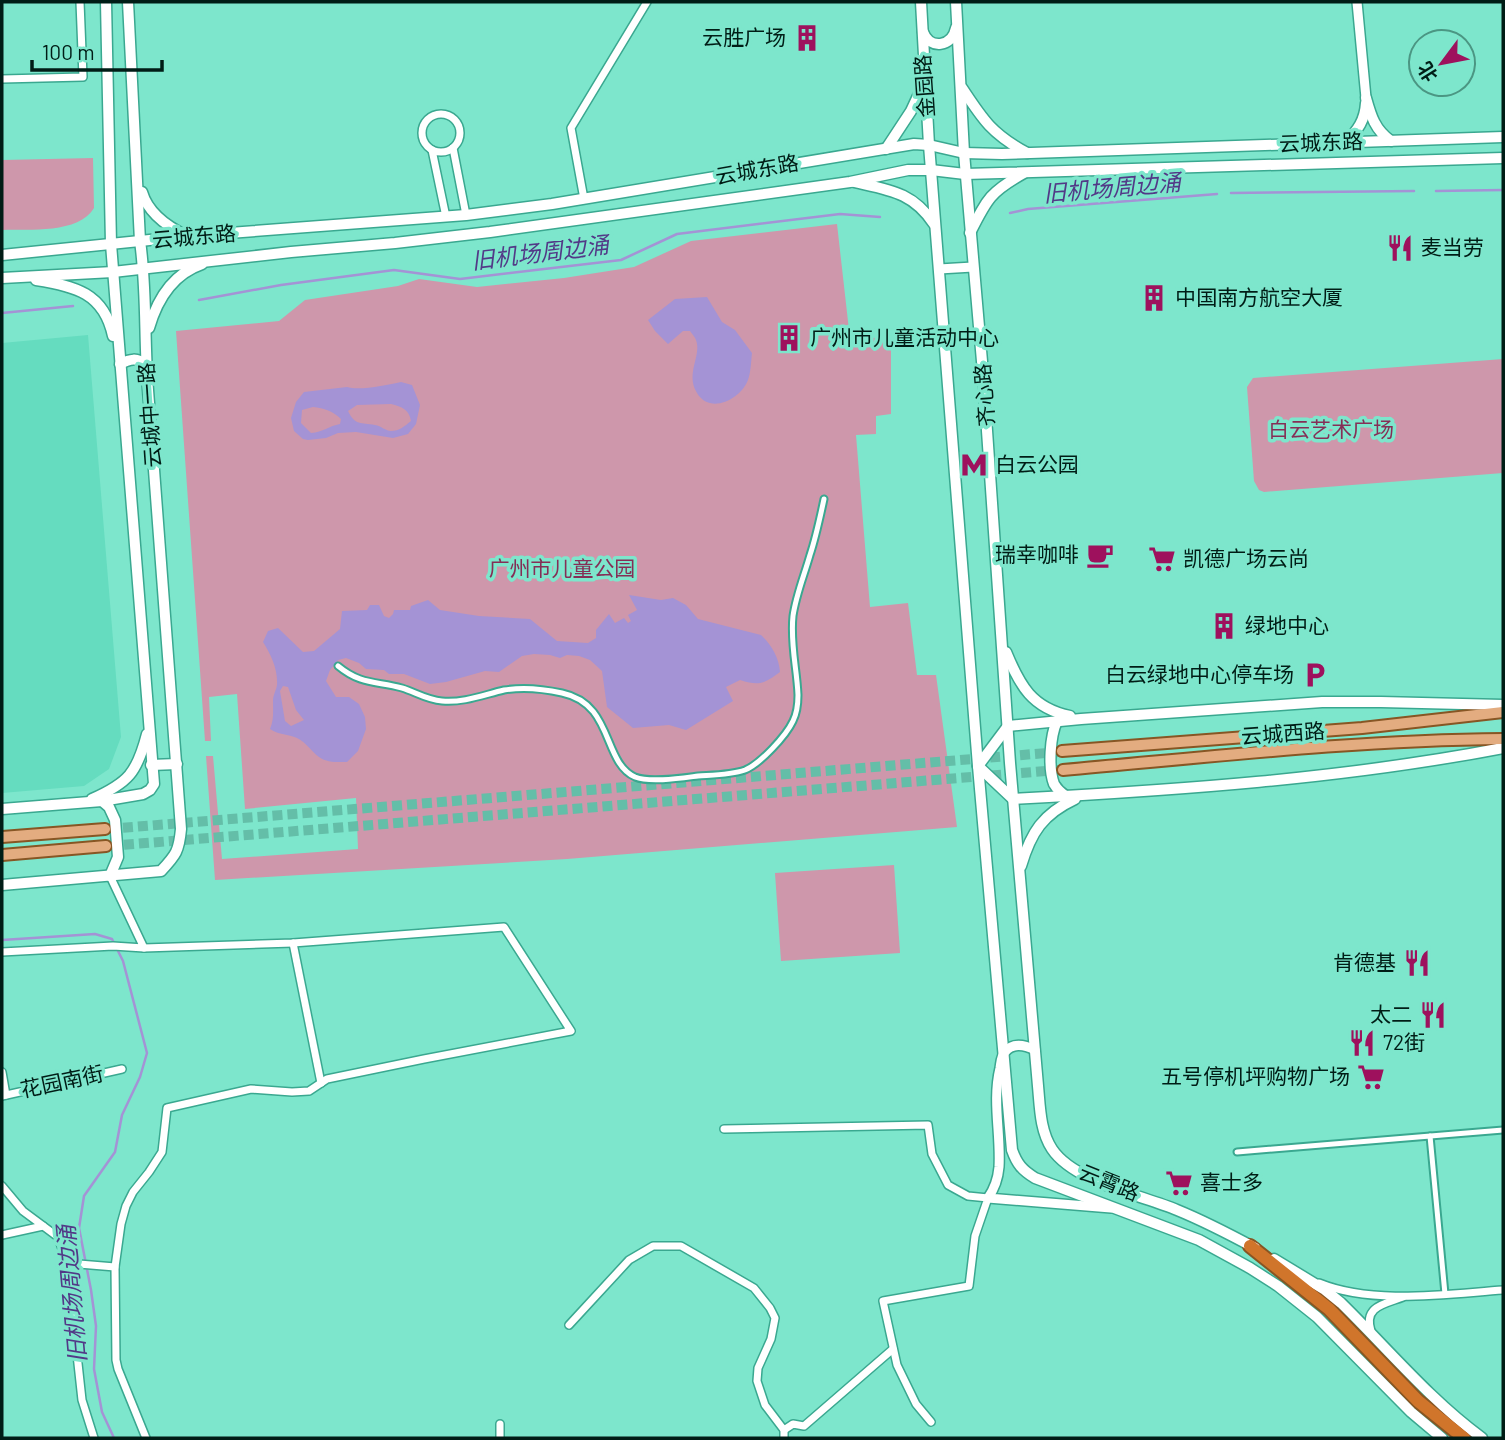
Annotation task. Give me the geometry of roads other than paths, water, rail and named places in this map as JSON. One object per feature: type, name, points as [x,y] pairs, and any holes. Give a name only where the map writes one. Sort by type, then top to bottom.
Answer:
[{"type":"highway","points":[[1250,1246],[1329,1309],[1434,1416],[1464,1438]]},
{"type":"main road","name":"云城中一路","points":[[106,2],[111,244],[152,765]]},
{"type":"main road","name":"云城中一路","points":[[110,876],[161,871],[179,847],[181,829],[146,365],[144,268],[128,2]]},
{"type":"main road","name":"金园路","points":[[921,2],[931,170]]},
{"type":"main road","name":"金园路","points":[[956,2],[964,153]]},
{"type":"main road","points":[[921,28],[926,39],[941,45],[950,40],[957,22]]},
{"type":"main road","points":[[886,149],[911,111],[924,81]]},
{"type":"main road","points":[[961,88],[986,123],[999,136],[1027,153]]},
{"type":"main road","points":[[1366,98],[1377,129],[1391,141]]},
{"type":"main road","points":[[1346,142],[1364,118],[1366,98]]},
{"type":"main road","name":"云城东路","points":[[5,254],[189,236],[466,215],[584,199],[914,144],[964,153],[1027,153],[1503,137]]},
{"type":"main road","points":[[1287,145],[1289,165]]},
{"type":"main road","points":[[1075,151],[1076,171]]},
{"type":"main road","name":"齐心路","points":[[964,153],[983,373],[1010,763]]},
{"type":"main road","name":"云城东路","points":[[2,279],[113,272],[490,232],[850,182],[908,170],[965,174],[1025,173],[1503,158]]},
{"type":"main road","name":"齐心路","points":[[931,170],[978,766]]},
{"type":"main road","points":[[137,171],[143,196],[153,212],[169,226],[189,236]]},
{"type":"main road","points":[[970,234],[990,196],[1004,184],[1025,173]]},
{"type":"main road","points":[[850,182],[898,192],[921,206],[936,227]]},
{"type":"main road","points":[[145,338],[154,310],[162,296],[186,273],[210,260]]},
{"type":"main road","points":[[17,277],[72,286],[94,299],[108,319],[120,364],[133,359],[146,365]]},
{"type":"main road","points":[[1002,643],[1014,673],[1035,702],[1052,712],[1081,719]]},
{"type":"main road","points":[[1503,705],[1331,702],[1007,726],[978,766],[1013,799],[1082,796],[1336,774],[1503,748]]},
{"type":"main road","name":"云城西路","points":[[1062,751],[1362,728],[1503,712]]},
{"type":"main road","points":[[1057,721],[1050,745],[1053,778],[1055,785],[1066,796]]},
{"type":"main road","points":[[83,803],[116,788],[127,778],[141,756],[149,724]]},
{"type":"main road","name":"云城西路","points":[[1063,770],[1335,746],[1503,739]]},
{"type":"main road","name":"云霄路","points":[[1010,763],[1035,1049],[1044,1132],[1051,1147],[1060,1158],[1088,1177],[1179,1211],[1233,1236],[1325,1290],[1451,1415],[1482,1438]]},
{"type":"main road","points":[[2,809],[102,801],[143,794],[154,784],[152,765],[177,764]]},
{"type":"main road","name":"云霄路","points":[[978,766],[1002,1056],[1012,1150],[1016,1163],[1035,1178],[1199,1240],[1278,1286],[1317,1317],[1411,1412],[1442,1438]]},
{"type":"main road","points":[[1022,891],[1021,867],[1036,830],[1052,811],[1082,796]]},
{"type":"main road","points":[[2,886],[110,876],[118,857],[115,820],[113,811],[102,801]]},
{"type":"main road","points":[[2,837],[105,829]]},
{"type":"main road","points":[[2,855],[106,846]]},
{"type":"street","points":[[2,79],[83,77],[80,2]]},
{"type":"street","points":[[584,199],[571,128],[647,2]]},
{"type":"street","points":[[1357,2],[1366,98]]},
{"type":"street","points":[[432,150],[443,152],[453,148],[459,139],[459,128],[453,119],[439,115],[429,119],[423,128],[424,139],[432,150],[446,217]]},
{"type":"street","points":[[453,148],[466,215]]},
{"type":"street","points":[[939,269],[973,267]]},
{"type":"street","points":[[338,666],[355,678],[441,701],[459,701],[506,690],[564,693],[574,697],[601,721],[621,766],[640,779],[743,771],[753,766],[779,740],[788,730],[796,713],[798,693],[792,649],[795,604],[824,499]]},
{"type":"street","points":[[110,876],[144,948]]},
{"type":"street","points":[[2,952],[113,946],[144,948],[293,943],[504,927],[571,1031],[327,1079],[309,1091],[251,1089],[167,1108],[162,1152],[126,1206],[115,1267],[116,1360],[146,1438]]},
{"type":"street","points":[[293,943],[321,1083]]},
{"type":"street","points":[[931,1423],[916,1404],[897,1365],[883,1301],[969,1286],[975,1236],[988,1198],[995,1188],[999,1166],[996,1094],[1002,1056],[1006,1049],[1013,1046],[1035,1049]]},
{"type":"street","name":"花园南街","points":[[4,1095],[122,1069]]},
{"type":"street","points":[[2,1072],[4,1095]]},
{"type":"street","points":[[724,1129],[928,1125],[932,1154],[948,1185],[968,1196],[1114,1209]]},
{"type":"street","points":[[1237,1152],[1503,1130]]},
{"type":"street","points":[[1430,1136],[1445,1294]]},
{"type":"street","points":[[2,1186],[23,1211],[58,1237],[67,1263],[82,1400],[94,1438]]},
{"type":"street","points":[[2,1235],[43,1227]]},
{"type":"street","points":[[569,1325],[629,1260],[653,1246],[681,1246],[754,1288],[770,1308],[775,1318],[771,1339],[758,1368],[757,1381],[765,1405],[784,1434],[793,1424],[804,1426],[894,1349]]},
{"type":"street","points":[[67,1263],[115,1267]]},
{"type":"street","points":[[1284,1265],[1345,1291],[1404,1296],[1503,1290]]},
{"type":"street","points":[[1372,1335],[1369,1317],[1375,1308],[1404,1296]]},
{"type":"street","points":[[500,1424],[500,1438]]},
{"type":"waterway","name":"旧机场周边涌","points":[[1436,191],[1503,190]]},
{"type":"waterway","name":"旧机场周边涌","points":[[1231,193],[1414,191]]},
{"type":"waterway","name":"旧机场周边涌","points":[[1010,213],[1028,209],[1217,194]]},
{"type":"waterway","name":"旧机场周边涌","points":[[199,300],[281,285],[394,270],[460,279],[621,260],[677,234],[840,214],[880,217]]},
{"type":"waterway","name":"旧机场周边涌","points":[[2,313],[73,306]]},
{"type":"waterway","name":"旧机场周边涌","points":[[2,940],[95,934],[112,939],[114,943]]},
{"type":"waterway","name":"旧机场周边涌","points":[[114,1438],[102,1412],[94,1369],[96,1326],[79,1228],[84,1196],[115,1152],[122,1115],[140,1077],[147,1053],[123,961],[117,949]]},
{"type":"tunnel","points":[[108,829],[1059,752]]},
{"type":"tunnel","points":[[109,846],[1059,770]]},
{"type":"place","name":"云胜广场","points":[[807,38]]},
{"type":"place","name":"麦当劳","points":[[1400,248]]},
{"type":"place","name":"中国南方航空大厦","points":[[1154,298]]},
{"type":"place","name":"广州市儿童活动中心","points":[[789,338]]},
{"type":"place","name":"白云公园","points":[[974,465]]},
{"type":"place","name":"瑞幸咖啡","points":[[1100,555]]},
{"type":"place","name":"凯德广场云尚","points":[[1162,559]]},
{"type":"place","name":"绿地中心","points":[[1224,626]]},
{"type":"place","name":"白云绿地中心停车场","points":[[1315,675]]},
{"type":"place","name":"肯德基","points":[[1417,963]]},
{"type":"place","name":"太二","points":[[1433,1015]]},
{"type":"place","name":"72街","points":[[1362,1043]]},
{"type":"place","name":"五号停机坪购物广场","points":[[1371,1077]]},
{"type":"place","name":"喜士多","points":[[1179,1183]]},
{"type":"park label","name":"白云艺术广场","points":[[1331,430]]},
{"type":"park label","name":"广州市儿童公园","points":[[562,569]]}]
